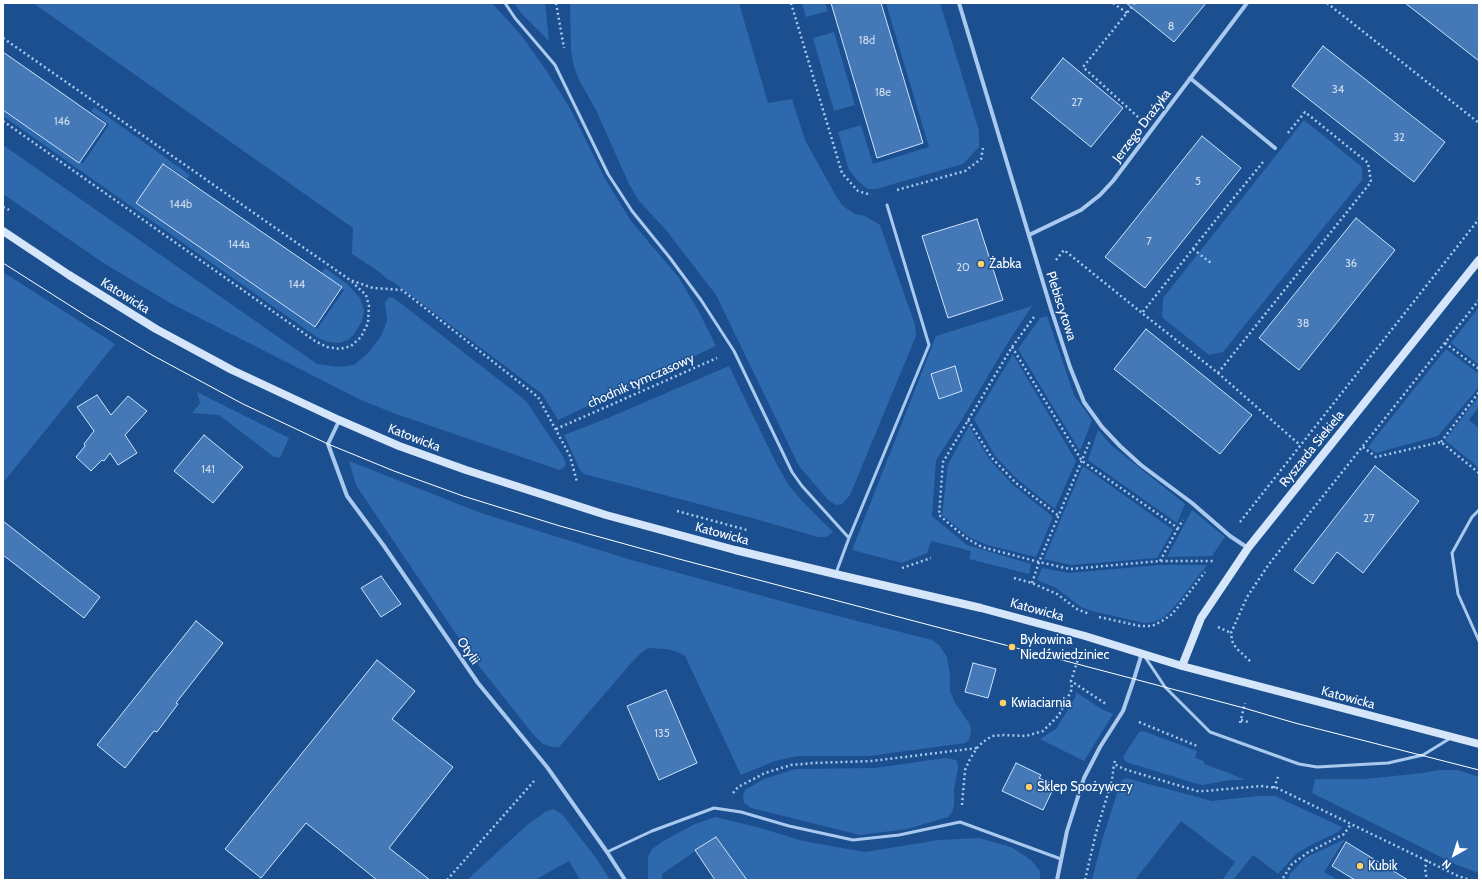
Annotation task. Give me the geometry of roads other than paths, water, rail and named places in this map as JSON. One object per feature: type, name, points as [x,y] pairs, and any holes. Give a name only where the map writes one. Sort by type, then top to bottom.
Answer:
[{"type":"street","name":"Plebiscytowa","points":[[959,3],[1051,308],[1070,367],[1084,402],[1120,446],[1141,465],[1192,503],[1230,536],[1248,548]]},
{"type":"street","name":"Jerzego Drażyka","points":[[1029,235],[1081,210],[1100,196],[1113,181],[1247,3]]},
{"type":"street","points":[[1190,78],[1275,148]]},
{"type":"street","name":"Katowicka","points":[[3,232],[68,275],[156,329],[232,370],[399,446],[466,470],[599,513],[735,550],[981,608],[1085,636],[1182,666],[1450,738],[1479,744]]},
{"type":"street","name":"Ryszarda Siekiela","points":[[1182,666],[1201,618],[1248,548],[1479,260]]},
{"type":"street","name":"Otylii","points":[[339,420],[328,444],[347,496],[384,546],[478,682],[547,767],[625,880]]},
{"type":"street","points":[[1057,880],[1067,831],[1084,778],[1100,747],[1123,711],[1142,653]]},
{"type":"lane","points":[[505,3],[515,18],[555,65],[608,174],[632,212],[670,258],[701,300],[734,351],[792,472],[802,486],[850,538]]},
{"type":"lane","points":[[835,574],[929,345],[886,205]]},
{"type":"lane","points":[[1479,510],[1472,517],[1452,553],[1458,594],[1479,641]]},
{"type":"lane","points":[[1142,653],[1165,687],[1210,732],[1299,764],[1317,767],[1388,762],[1423,755],[1450,738]]},
{"type":"lane","points":[[607,852],[652,831],[714,808],[741,812],[789,826],[853,840],[899,835],[960,822],[1061,859]]},
{"type":"tram line","points":[[3,263],[88,317],[152,355],[243,404],[328,444],[394,471],[463,496],[560,526],[679,559],[1244,708],[1295,723],[1479,770]]},
{"type":"place","name":"Żabka","points":[[981,264]]},
{"type":"place","name":"Bykowina Niedźwiedziniec","points":[[1012,647]]},
{"type":"place","name":"Kwiaciarnia","points":[[1003,703]]},
{"type":"place","name":"Sklep Spożywczy","points":[[1029,787]]},
{"type":"place","name":"Kubik","points":[[1360,866]]}]
